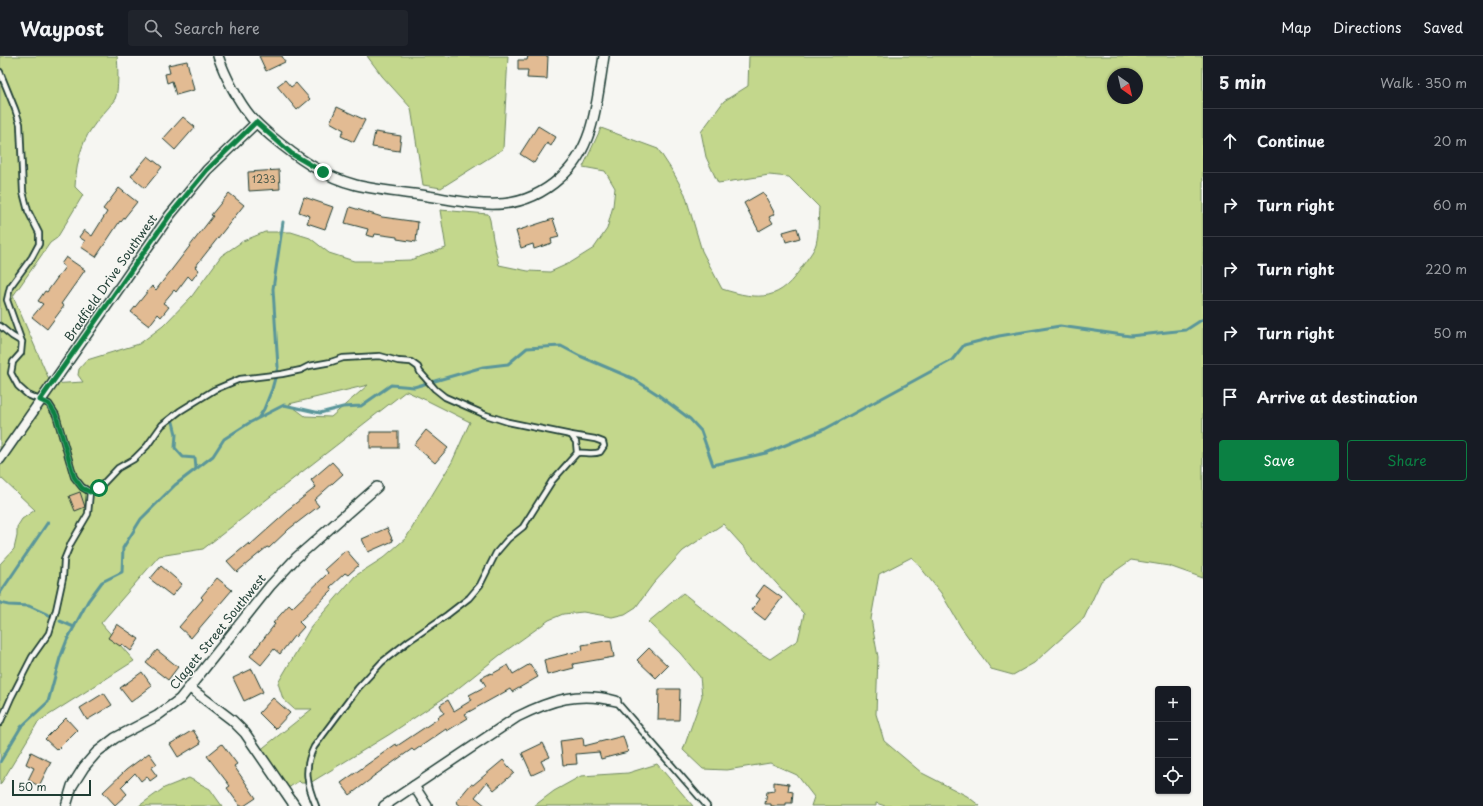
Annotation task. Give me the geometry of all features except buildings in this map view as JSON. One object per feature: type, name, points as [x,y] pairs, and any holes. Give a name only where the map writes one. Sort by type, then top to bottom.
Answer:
[{"type":"street","points":[[218,56],[241,101],[256,122],[292,154],[304,162],[333,177],[356,185],[473,204],[493,205],[506,204],[537,195],[550,187],[561,177],[580,154],[588,140],[592,124],[604,56]]},
{"type":"street","name":"Bradfield Drive Southwest","points":[[0,458],[170,215],[207,170],[256,122]]},
{"type":"street","name":"Clagett Street Southwest","points":[[66,806],[72,786],[84,767],[97,752],[115,738],[170,707],[180,699],[270,586],[296,558],[377,487]]},
{"type":"street","points":[[190,688],[232,720],[246,733],[296,806]]},
{"type":"street","points":[[384,806],[517,717],[535,708],[562,699],[576,697],[596,697],[616,701]]},
{"type":"street","points":[[414,786],[427,806]]},
{"type":"lane","points":[[0,72],[20,124],[23,192],[28,211],[39,233],[39,244],[32,257],[10,287],[7,300],[22,342],[21,353],[13,362],[10,373],[18,386],[28,395],[49,404],[56,415],[74,477],[82,488],[90,492]]},
{"type":"lane","points":[[0,326],[22,342]]},
{"type":"lane","points":[[90,492],[99,488],[118,468],[134,459],[147,446],[162,425],[180,411],[214,390],[240,379],[282,374],[344,358],[380,356],[398,361],[411,362],[418,367],[435,389],[445,397],[486,415],[508,422],[572,435],[595,438],[603,442],[604,446],[600,452],[596,454],[584,452],[577,453],[552,481],[523,527],[508,539],[496,553],[480,585],[470,598],[410,640],[382,662],[358,688],[314,747],[310,756],[307,775],[309,788],[316,806]]},
{"type":"lane","points":[[572,435],[576,442],[577,453]]},
{"type":"lane","points":[[0,723],[32,657],[49,633],[63,578],[64,560],[71,543],[88,514],[90,492]]},
{"type":"lane","points":[[616,701],[707,806]]},
{"type":"green space","points":[[0,56],[117,56],[118,84],[115,99],[94,124],[84,141],[79,156],[75,187],[83,195],[57,238],[50,243],[13,296],[51,384],[83,382],[78,375],[79,369],[87,360],[139,344],[163,326],[192,296],[221,256],[243,241],[265,232],[291,232],[310,238],[329,253],[354,261],[410,260],[446,248],[440,210],[488,214],[499,265],[528,271],[550,272],[570,263],[594,248],[607,229],[613,206],[615,188],[605,171],[583,167],[601,128],[658,149],[685,194],[702,251],[722,289],[735,293],[759,296],[778,292],[795,277],[815,247],[818,235],[819,207],[789,177],[769,175],[718,183],[706,157],[701,132],[724,101],[748,86],[749,56],[1203,56],[1203,578],[1169,566],[1131,560],[1101,581],[1084,618],[1034,663],[1013,675],[991,669],[961,627],[941,593],[912,557],[879,574],[871,619],[878,657],[876,714],[884,741],[922,773],[967,796],[980,806],[885,806],[876,803],[876,806],[811,806],[814,797],[797,775],[770,763],[727,770],[703,769],[683,750],[702,696],[700,677],[680,653],[648,622],[683,593],[749,646],[770,659],[798,640],[804,614],[723,524],[683,551],[653,584],[636,607],[625,614],[612,617],[583,612],[563,614],[549,620],[500,655],[456,690],[390,734],[310,783],[301,783],[299,781],[285,790],[259,751],[312,709],[294,709],[283,699],[278,683],[311,627],[355,576],[383,558],[406,538],[452,462],[470,422],[406,391],[203,549],[159,556],[101,623],[134,661],[38,722],[0,785],[0,564],[14,549],[17,536],[17,527],[22,519],[35,510],[0,477]],"holes":[[[368,385],[331,417],[305,416],[289,404]]]},
{"type":"green space","points":[[367,56],[508,56],[503,149],[441,188],[423,185],[411,108],[382,76]]},
{"type":"green space","points":[[657,764],[693,806],[534,806],[554,791],[581,776],[628,773]]},
{"type":"green space","points":[[189,778],[210,789],[222,806],[139,806],[164,788]]},
{"type":"waterway","points":[[259,417],[272,389],[278,367],[273,289],[283,222]]},
{"type":"waterway","points":[[0,762],[21,727],[48,702],[60,658],[67,640],[88,601],[102,582],[122,572],[123,548],[141,519],[175,485],[213,456],[224,439],[249,423],[284,405],[320,413],[343,407],[361,406],[391,385],[414,387],[483,367],[508,364],[527,348],[561,346],[580,356],[634,379],[690,419],[701,431],[713,465],[766,453],[825,429],[952,360],[964,345],[999,336],[1060,326],[1130,336],[1186,330],[1203,319]]},
{"type":"waterway","points":[[173,422],[176,434],[175,448],[183,457],[195,458],[196,468]]},
{"type":"waterway","points":[[0,593],[48,522]]},
{"type":"waterway","points":[[0,603],[29,606],[51,616]]},
{"type":"waterway","points":[[60,621],[74,627]]},
{"type":"route","points":[[99,488],[90,492],[82,488],[74,477],[56,415],[49,404],[40,400],[87,331],[188,192],[207,170],[256,122],[292,154],[323,172]]}]
